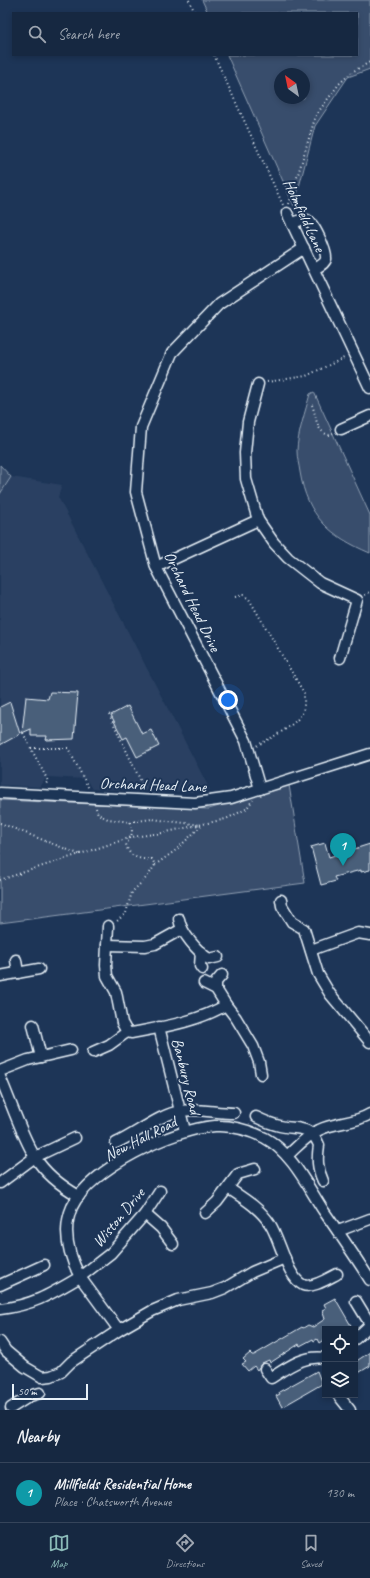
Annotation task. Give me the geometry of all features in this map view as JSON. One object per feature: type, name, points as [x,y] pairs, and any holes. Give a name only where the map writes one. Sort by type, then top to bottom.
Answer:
[{"type":"street","name":"Holmfield Lane","points":[[287,213],[370,388]]},
{"type":"street","points":[[292,224],[302,220],[311,222],[325,250],[326,260],[314,269]]},
{"type":"street","name":"Orchard Head Drive","points":[[257,790],[246,741],[156,567],[136,492],[141,427],[172,353],[219,304],[304,248]]},
{"type":"street","points":[[258,384],[248,422],[245,453],[246,479],[258,520],[274,543],[288,558],[320,583],[357,600],[340,658]]},
{"type":"street","points":[[341,429],[370,416]]},
{"type":"street","points":[[156,567],[258,520]]},
{"type":"street","name":"Orchard Head Lane","points":[[0,793],[195,803],[215,802],[370,754]]},
{"type":"street","points":[[281,900],[282,906],[292,922],[304,929],[318,974],[330,994],[370,1042]]},
{"type":"street","points":[[107,944],[145,946],[155,944],[180,924],[201,952],[209,959],[218,957]]},
{"type":"street","points":[[92,1052],[109,1045],[127,1032],[122,1023],[116,992],[107,976],[108,926]]},
{"type":"street","points":[[311,950],[358,933],[370,935]]},
{"type":"street","points":[[201,952],[200,966],[202,968]]},
{"type":"street","points":[[16,960],[18,973]]},
{"type":"street","points":[[0,976],[39,968]]},
{"type":"street","points":[[216,989],[216,982],[222,975]]},
{"type":"street","points":[[204,983],[216,989],[236,1018],[253,1046],[259,1062],[261,1074]]},
{"type":"street","points":[[159,1027],[207,1015],[226,1005]]},
{"type":"street","points":[[33,1025],[41,1057]]},
{"type":"street","name":"Banbury Road","points":[[127,1032],[131,1033],[159,1027],[185,1131]]},
{"type":"street","points":[[0,1071],[41,1057],[71,1050]]},
{"type":"street","points":[[0,1077],[35,1157],[54,1178],[68,1190],[79,1196]]},
{"type":"street","points":[[116,1143],[179,1111],[193,1110],[211,1113],[234,1113]]},
{"type":"street","points":[[287,1156],[311,1134],[320,1129],[351,1122],[370,1114]]},
{"type":"street","points":[[256,1117],[281,1126],[298,1127],[311,1134],[319,1145],[317,1161],[318,1170],[323,1181]]},
{"type":"street","name":"New Hall Road","points":[[119,1330],[80,1277],[71,1259],[68,1224],[72,1208],[88,1184],[119,1163],[156,1143],[185,1131],[216,1126],[241,1128],[275,1144],[287,1156],[370,1280]]},
{"type":"street","points":[[0,1183],[35,1157],[75,1138]]},
{"type":"street","points":[[205,1213],[217,1202],[238,1174],[256,1169]]},
{"type":"street","points":[[228,1188],[263,1215],[275,1233],[293,1274],[304,1286],[311,1285],[337,1274]]},
{"type":"street","name":"Wiston Drive","points":[[80,1277],[111,1253],[145,1214],[160,1191]]},
{"type":"street","points":[[145,1214],[161,1228],[173,1244]]},
{"type":"street","points":[[338,1231],[370,1219]]},
{"type":"street","points":[[0,1342],[6,1351],[19,1363],[42,1377],[51,1376],[61,1372],[71,1362],[119,1330],[164,1305],[178,1300],[212,1293],[285,1258]]},
{"type":"street","points":[[0,1285],[44,1265]]},
{"type":"street","points":[[0,1309],[18,1307],[38,1301],[80,1277]]},
{"type":"street","points":[[356,1301],[370,1324],[358,1336]]},
{"type":"street","points":[[265,1369],[271,1378],[301,1360],[316,1357],[322,1358]]},
{"type":"street","points":[[11,1408],[30,1396],[39,1395],[42,1377]]},
{"type":"street","points":[[340,1398],[350,1410]]},
{"type":"path","points":[[189,0],[195,12]]},
{"type":"path","name":"Holmfield Lane","points":[[214,56],[287,213]]},
{"type":"path","points":[[287,213],[316,114],[339,84],[352,72],[370,62]]},
{"type":"path","points":[[258,384],[306,376],[354,354]]},
{"type":"path","points":[[312,405],[317,416],[319,429],[322,432],[329,435],[341,429]]},
{"type":"path","points":[[235,597],[243,595],[249,599],[304,693],[302,714],[295,722],[249,751]]},
{"type":"path","points":[[109,714],[150,800]]},
{"type":"path","points":[[23,733],[48,781],[38,795]]},
{"type":"path","points":[[31,748],[68,748],[94,797],[98,814],[108,819],[130,822],[152,819],[202,825]]},
{"type":"path","points":[[0,880],[132,837],[202,825],[226,819],[246,809],[252,803],[257,790]]},
{"type":"path","points":[[130,822],[133,830],[132,837],[126,844],[127,849],[132,855],[141,860],[152,859],[155,865]]},
{"type":"path","points":[[0,823],[80,855]]},
{"type":"path","points":[[108,926],[117,922],[126,913],[132,892],[148,876],[155,865],[176,850],[202,825]]},
{"type":"shaded area","points":[[202,0],[370,0],[370,69],[348,77],[315,126],[294,206],[227,56],[358,56],[358,12],[208,12]]},
{"type":"shaded area","points":[[314,392],[370,515],[370,553],[332,532],[315,512],[308,501],[303,487],[297,445],[310,394]]},
{"type":"shaded area","points":[[0,465],[11,477],[0,494]]},
{"type":"shaded area","points":[[11,477],[62,485],[58,497],[210,790],[193,792],[92,789],[86,779],[47,777],[40,787],[0,785],[0,494]]},
{"type":"shaded area","points":[[289,785],[305,883],[0,923],[0,800],[209,809]]},
{"type":"building","points":[[50,692],[78,693],[74,739],[46,740],[47,736],[31,736],[31,729],[22,733],[26,697],[48,699]]},
{"type":"building","points":[[10,702],[20,734],[0,745],[0,707]]},
{"type":"building","points":[[128,706],[142,734],[151,730],[159,746],[137,757],[127,737],[123,739],[111,715]]},
{"type":"building","points":[[325,843],[329,857],[370,844],[370,870],[361,872],[361,870],[334,877],[336,881],[321,885],[311,847]]},
{"type":"building","points":[[335,1298],[351,1326],[322,1326],[322,1341],[319,1343],[317,1339],[314,1341],[313,1339],[300,1346],[299,1344],[270,1363],[269,1360],[262,1363],[257,1370],[254,1366],[248,1371],[242,1364],[246,1362],[243,1359],[250,1353],[254,1355],[302,1327],[303,1328],[308,1325],[313,1327],[325,1319],[322,1310],[326,1308],[324,1304]]},
{"type":"building","points":[[370,1352],[370,1366],[358,1373],[358,1360]]},
{"type":"building","points":[[317,1371],[322,1384],[282,1407],[276,1396],[280,1394],[279,1392]]},
{"type":"place","name":"Millfields Residential Home","points":[[343,866]]}]
